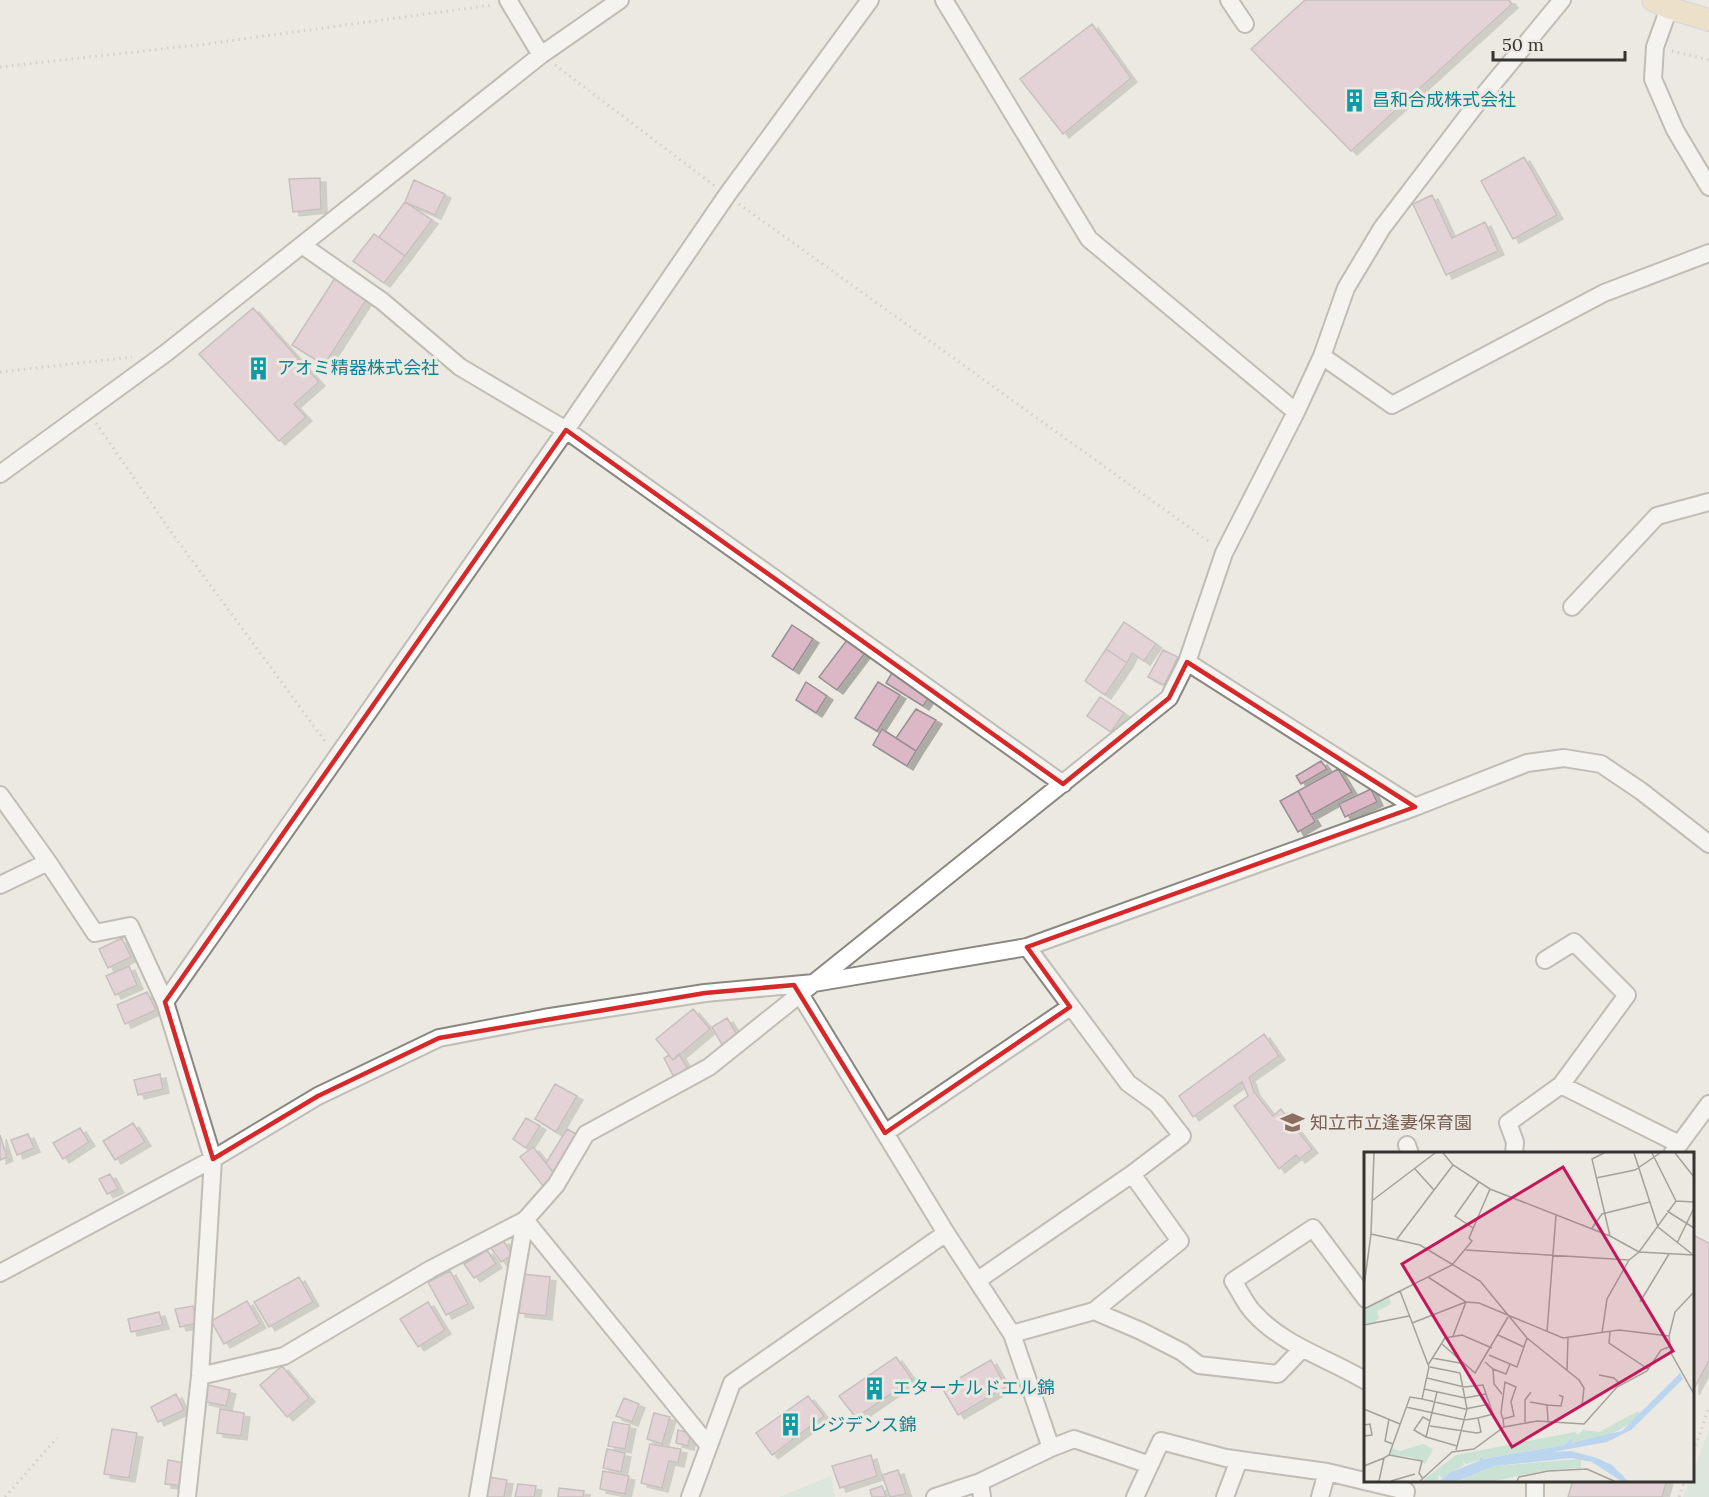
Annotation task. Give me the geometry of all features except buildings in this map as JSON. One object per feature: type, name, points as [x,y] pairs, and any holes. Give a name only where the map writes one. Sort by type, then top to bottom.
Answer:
[{"type":"main road","points":[[1661,4],[1709,20]]},
{"type":"street","points":[[0,474],[166,353],[541,55],[620,0]]},
{"type":"street","points":[[165,1002],[728,195],[870,0]]},
{"type":"street","points":[[944,0],[1089,239],[1296,412]]},
{"type":"street","points":[[1229,0],[1245,24]]},
{"type":"street","points":[[200,1376],[284,1356],[431,1269],[525,1220],[556,1185],[586,1134],[710,1067],[1169,698],[1187,662],[1224,553],[1322,356],[1346,288],[1382,228],[1478,102],[1562,0]]},
{"type":"street","points":[[509,1],[541,55]]},
{"type":"street","points":[[1661,4],[1653,79],[1675,130],[1709,187]]},
{"type":"street","points":[[302,246],[382,301],[460,368],[566,430],[1063,784]]},
{"type":"street","points":[[1322,356],[1392,405],[1604,293],[1709,253]]},
{"type":"street","points":[[1572,607],[1657,516],[1709,502]]},
{"type":"street","points":[[1187,662],[1415,807]]},
{"type":"street","points":[[0,1274],[213,1159],[318,1096],[440,1038],[544,1018],[705,993],[814,983],[1027,947],[1415,807],[1527,763],[1564,758],[1601,764],[1641,791],[1709,844]]},
{"type":"street","points":[[0,795],[95,933],[130,926],[165,1002],[213,1159],[200,1376],[187,1497]]},
{"type":"street","points":[[0,885],[48,862]]},
{"type":"street","points":[[1514,1152],[1515,1142],[1508,1123],[1561,1085],[1627,995],[1574,942],[1545,960]]},
{"type":"street","points":[[978,1280],[1132,1174],[1182,1136],[1158,1104],[1128,1083],[1027,947]]},
{"type":"street","points":[[800,994],[946,1233],[1012,1334],[1051,1449]]},
{"type":"street","points":[[885,1133],[1070,1007]]},
{"type":"street","points":[[1561,1085],[1675,1149],[1709,1104]]},
{"type":"street","points":[[1012,1334],[1094,1311],[1180,1242],[1132,1174]]},
{"type":"street","points":[[525,1220],[709,1446]]},
{"type":"street","points":[[478,1497],[525,1220]]},
{"type":"street","points":[[1364,1298],[1313,1228],[1233,1281],[1252,1311],[1274,1332],[1364,1380]]},
{"type":"street","points":[[690,1497],[732,1383],[946,1233]]},
{"type":"street","points":[[1094,1311],[1182,1352],[1199,1365],[1278,1374],[1302,1349]]},
{"type":"street","points":[[935,1497],[981,1490],[1051,1449],[1074,1439],[1150,1465]]},
{"type":"street","points":[[1135,1497],[1161,1441],[1226,1458],[1327,1472],[1364,1481]]},
{"type":"street","points":[[1225,1497],[1239,1460]]},
{"type":"street","points":[[1320,1497],[1327,1472]]},
{"type":"street","points":[[1369,1482],[1406,1491],[1404,1497]]},
{"type":"street","points":[[1534,1497],[1535,1482]]},
{"type":"path","points":[[0,68],[206,45],[509,1]]},
{"type":"path","points":[[1655,47],[1709,60]]},
{"type":"path","points":[[541,55],[728,195],[1224,553]]},
{"type":"path","points":[[0,372],[166,353]]},
{"type":"path","points":[[86,410],[336,758]]},
{"type":"path","points":[[1694,1451],[1709,1407]]},
{"type":"path","points":[[5,1497],[57,1438]]},
{"type":"path","points":[[1679,1497],[1684,1482]]},
{"type":"highlighted area","points":[[566,430],[1063,784],[1169,698],[1187,662],[1415,807],[1027,947],[1070,1007],[885,1133],[794,985],[705,993],[439,1038],[318,1096],[213,1159],[165,1002]]},
{"type":"green space","points":[[1709,1430],[1709,1497],[1683,1497],[1689,1482],[1694,1482],[1694,1468]]},
{"type":"green space","points":[[831,1476],[835,1497],[779,1497]]},
{"type":"place","name":"昌和合成株式会社","points":[[1354,100]]},
{"type":"place","name":"アオミ精器株式会社","points":[[259,368]]},
{"type":"place","name":"知立市立逢妻保育園","points":[[1292,1123]]},
{"type":"place","name":"エターナルドエル錦","points":[[875,1388]]},
{"type":"place","name":"レジデンス錦","points":[[791,1425]]}]
